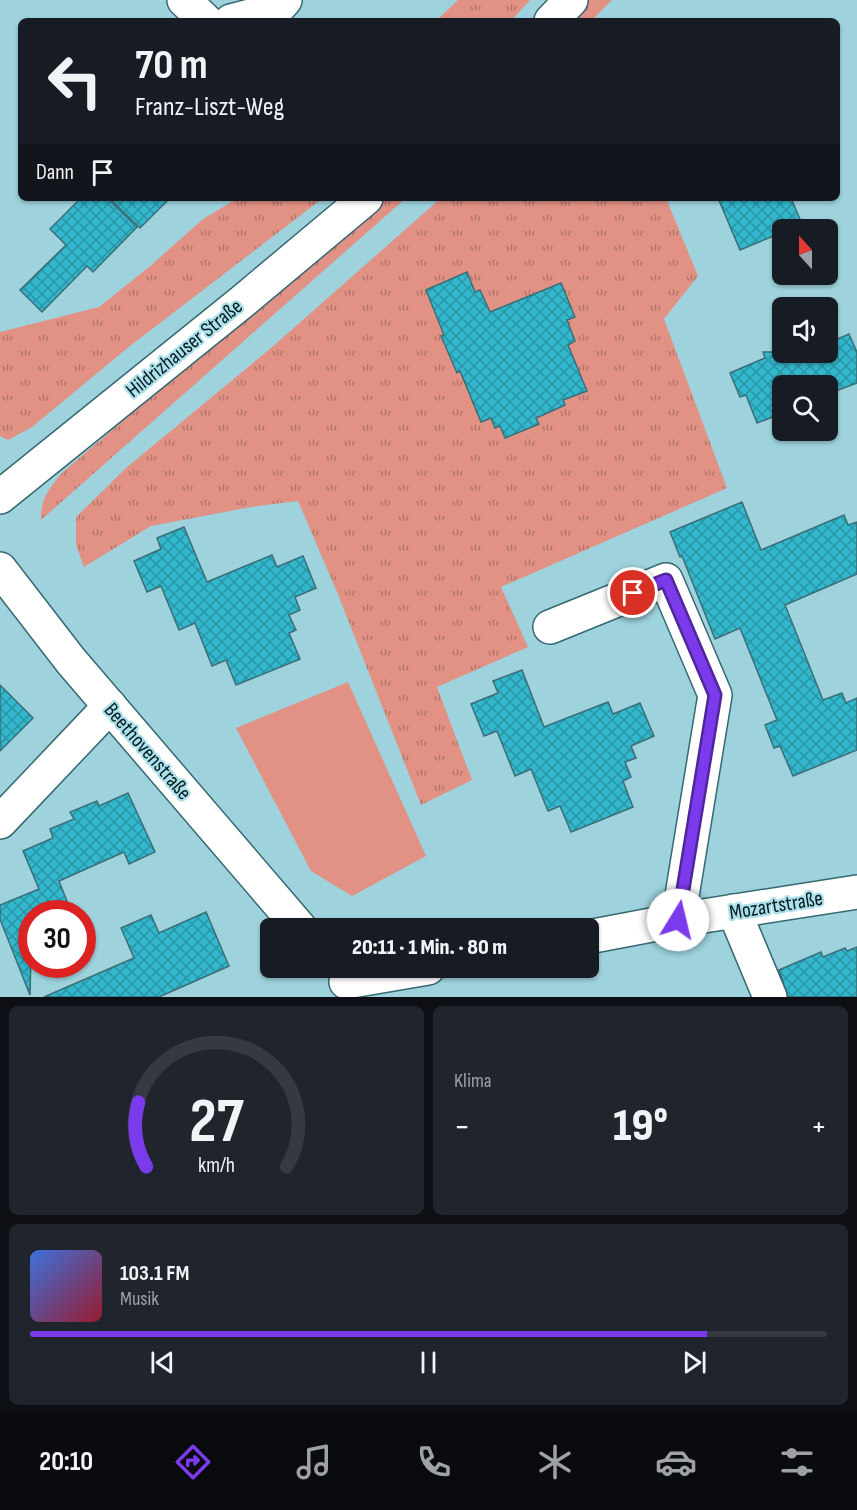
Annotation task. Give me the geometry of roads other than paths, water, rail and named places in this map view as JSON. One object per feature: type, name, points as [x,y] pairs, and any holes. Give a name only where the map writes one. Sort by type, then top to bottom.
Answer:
[{"type":"street","points":[[184,0],[203,18]]},
{"type":"street","points":[[242,18],[277,9],[285,0]]},
{"type":"street","points":[[554,18],[571,0]]},
{"type":"street","name":"Hildrizhauser Straße","points":[[0,497],[362,201]]},
{"type":"street","name":"Beethovenstraße","points":[[0,569],[71,661],[291,918]]},
{"type":"street","points":[[550,627],[666,580],[675,600],[715,695],[678,920]]},
{"type":"street","points":[[0,822],[110,706]]},
{"type":"street","name":"Mozartstraße","points":[[599,935],[857,892]]},
{"type":"street","points":[[734,911],[770,997]]},
{"type":"street","points":[[342,982],[367,978]]}]
